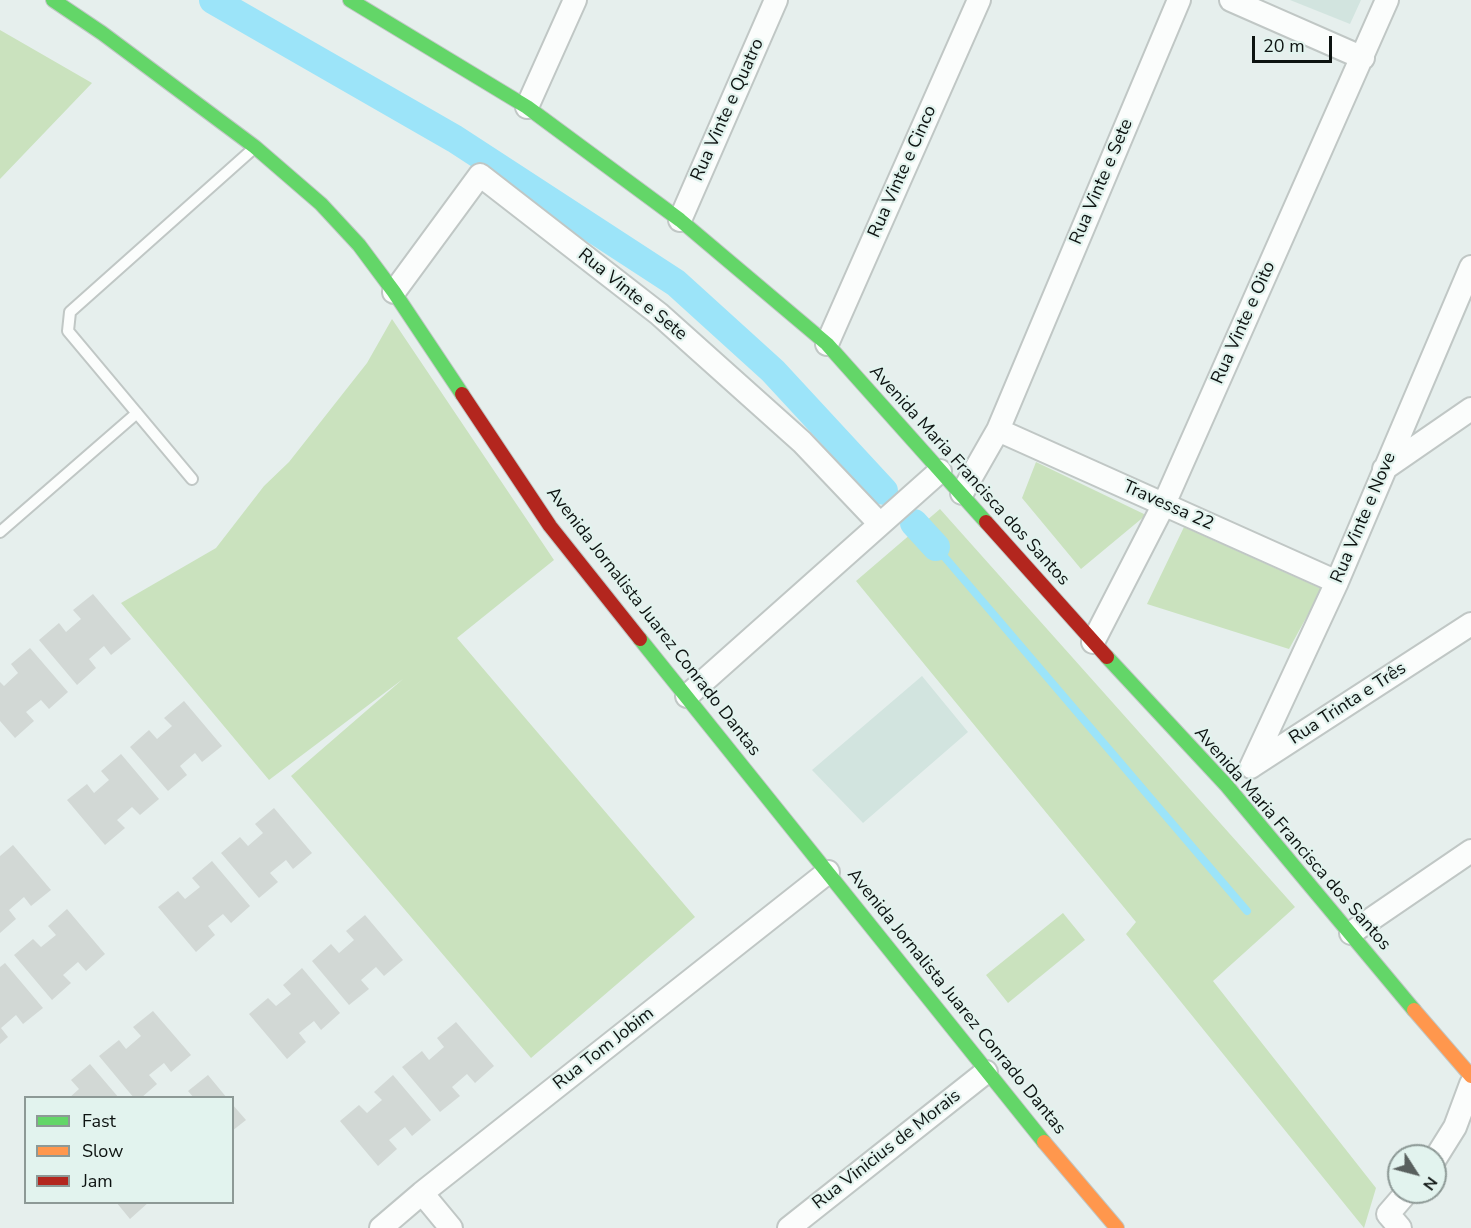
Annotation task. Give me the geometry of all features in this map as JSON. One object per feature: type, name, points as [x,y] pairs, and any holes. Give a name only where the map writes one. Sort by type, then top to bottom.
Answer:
[{"type":"main road","name":"Avenida Jornalista Juarez Conrado Dantas","points":[[53,0],[102,33],[255,147],[321,204],[359,245],[394,292],[550,526],[986,1072],[1118,1228]]},
{"type":"main road","name":"Avenida Maria Francisca dos Santos","points":[[364,4],[527,107],[680,220],[826,344],[1093,642],[1227,786],[1313,892],[1351,933],[1471,1076]]},
{"type":"street","points":[[527,107],[575,0]]},
{"type":"street","name":"Rua Vinte e Quatro","points":[[680,220],[776,0]]},
{"type":"street","name":"Rua Vinte e Cinco","points":[[826,344],[979,0]]},
{"type":"street","name":"Rua Vinte e Sete","points":[[962,494],[998,430],[1179,0]]},
{"type":"street","points":[[1231,0],[1362,58]]},
{"type":"street","name":"Rua Vinte e Oito","points":[[1093,642],[1164,504],[1387,0]]},
{"type":"street","name":"Rua Vinte e Sete","points":[[394,292],[480,175],[659,314],[802,442],[880,524]]},
{"type":"street","name":"Rua Vinte e Nove","points":[[1251,767],[1337,582],[1471,267]]},
{"type":"street","points":[[1384,469],[1471,409]]},
{"type":"street","name":"Travessa 22","points":[[998,430],[1337,582]]},
{"type":"street","points":[[687,696],[940,471]]},
{"type":"street","name":"Rua Trinta e Três","points":[[1227,786],[1251,767],[1471,624]]},
{"type":"street","points":[[1351,933],[1471,851]]},
{"type":"street","name":"Rua Tom Jobim","points":[[381,1228],[422,1192],[828,872]]},
{"type":"street","name":"Rua Vinicius de Morais","points":[[789,1228],[986,1072]]},
{"type":"street","points":[[1444,1144],[1455,1126],[1471,1084]]},
{"type":"street","points":[[422,1192],[452,1228]]},
{"type":"street","points":[[1397,1204],[1388,1214],[1400,1228]]},
{"type":"lane","points":[[192,479],[68,331],[70,312],[255,147]]},
{"type":"lane","points":[[1,529],[137,413]]},
{"type":"shaded area","points":[[1290,0],[1361,0],[1350,24]]},
{"type":"shaded area","points":[[922,676],[968,732],[863,823],[812,770]]},
{"type":"green space","points":[[0,30],[92,83],[0,179]]},
{"type":"green space","points":[[392,319],[554,560],[457,638],[695,917],[531,1058],[291,776],[403,679],[269,780],[121,603],[216,548],[264,486],[289,462],[367,363]]},
{"type":"green space","points":[[1036,462],[1146,515],[1081,569],[1022,498]]},
{"type":"green space","points":[[940,509],[1295,907],[1213,981],[1376,1188],[1364,1228],[1126,934],[1136,922],[856,581]]},
{"type":"green space","points":[[1184,527],[1322,589],[1289,649],[1147,604]]},
{"type":"green space","points":[[1063,913],[1085,940],[1008,1003],[986,975]]},
{"type":"building","points":[[93,594],[131,639],[111,655],[104,646],[89,659],[96,668],[77,685],[39,640],[59,623],[66,632],[81,619],[73,610]]},
{"type":"building","points":[[30,648],[68,692],[49,709],[41,700],[26,712],[34,721],[15,738],[0,721],[0,682],[4,686],[18,673],[11,664]]},
{"type":"building","points":[[184,701],[222,746],[202,762],[195,753],[180,766],[187,775],[168,791],[130,747],[149,730],[157,739],[172,726],[164,718]]},
{"type":"building","points":[[121,754],[159,799],[140,815],[132,807],[117,820],[125,828],[105,845],[67,800],[87,784],[94,793],[109,780],[101,771]]},
{"type":"building","points":[[274,808],[312,853],[293,869],[286,860],[270,873],[278,882],[259,898],[221,853],[240,837],[248,846],[263,833],[255,824]]},
{"type":"building","points":[[13,845],[51,890],[31,906],[24,897],[9,910],[16,919],[0,933],[0,856]]},
{"type":"building","points":[[212,861],[250,906],[231,923],[223,914],[208,926],[215,935],[196,952],[158,907],[178,891],[185,899],[200,887],[192,878]]},
{"type":"building","points":[[67,909],[105,954],[86,971],[78,962],[63,975],[71,983],[52,1000],[14,955],[33,939],[41,947],[56,935],[48,926]]},
{"type":"building","points":[[365,915],[403,960],[384,976],[376,967],[361,980],[369,989],[349,1005],[312,961],[331,944],[339,953],[354,940],[346,931]]},
{"type":"building","points":[[5,963],[43,1008],[23,1024],[16,1015],[1,1028],[8,1037],[0,1044],[0,967]]},
{"type":"building","points":[[302,968],[340,1013],[321,1030],[314,1021],[299,1033],[306,1042],[287,1059],[249,1014],[268,998],[276,1006],[291,994],[283,985]]},
{"type":"building","points":[[153,1011],[191,1055],[171,1072],[164,1063],[149,1075],[157,1084],[143,1096],[132,1096],[99,1056],[119,1040],[126,1049],[141,1036],[133,1027]]},
{"type":"building","points":[[456,1022],[494,1066],[475,1083],[467,1074],[452,1087],[460,1096],[440,1112],[402,1067],[422,1051],[429,1060],[444,1047],[437,1038]]},
{"type":"building","points":[[90,1064],[117,1096],[71,1096],[79,1089],[71,1080]]},
{"type":"building","points":[[208,1075],[225,1096],[192,1096],[188,1091]]},
{"type":"building","points":[[393,1075],[431,1120],[412,1136],[405,1127],[389,1140],[397,1149],[378,1166],[340,1121],[359,1105],[367,1113],[382,1100],[374,1092]]},
{"type":"building","points":[[234,1106],[246,1120],[234,1129]]},
{"type":"building","points":[[118,1204],[147,1204],[130,1219]]},
{"type":"waterway","points":[[213,0],[455,139],[676,283],[773,371],[884,491]]},
{"type":"waterway","points":[[914,523],[936,547]]},
{"type":"waterway","points":[[936,547],[1247,911]]},
{"type":"traffic: fast","points":[[53,0],[102,33],[255,147],[321,204],[359,245],[394,292],[462,394]]},
{"type":"traffic: fast","points":[[350,0],[527,107],[680,220],[827,344],[986,522]]},
{"type":"traffic: fast","points":[[640,639],[1044,1142]]},
{"type":"traffic: fast","points":[[1107,657],[1227,786],[1414,1010]]},
{"type":"traffic: slow","points":[[1414,1010],[1471,1076]]},
{"type":"traffic: slow","points":[[1044,1142],[1117,1228]]},
{"type":"traffic: jam","points":[[462,394],[550,526],[640,639]]},
{"type":"traffic: jam","points":[[986,522],[1107,657]]}]
